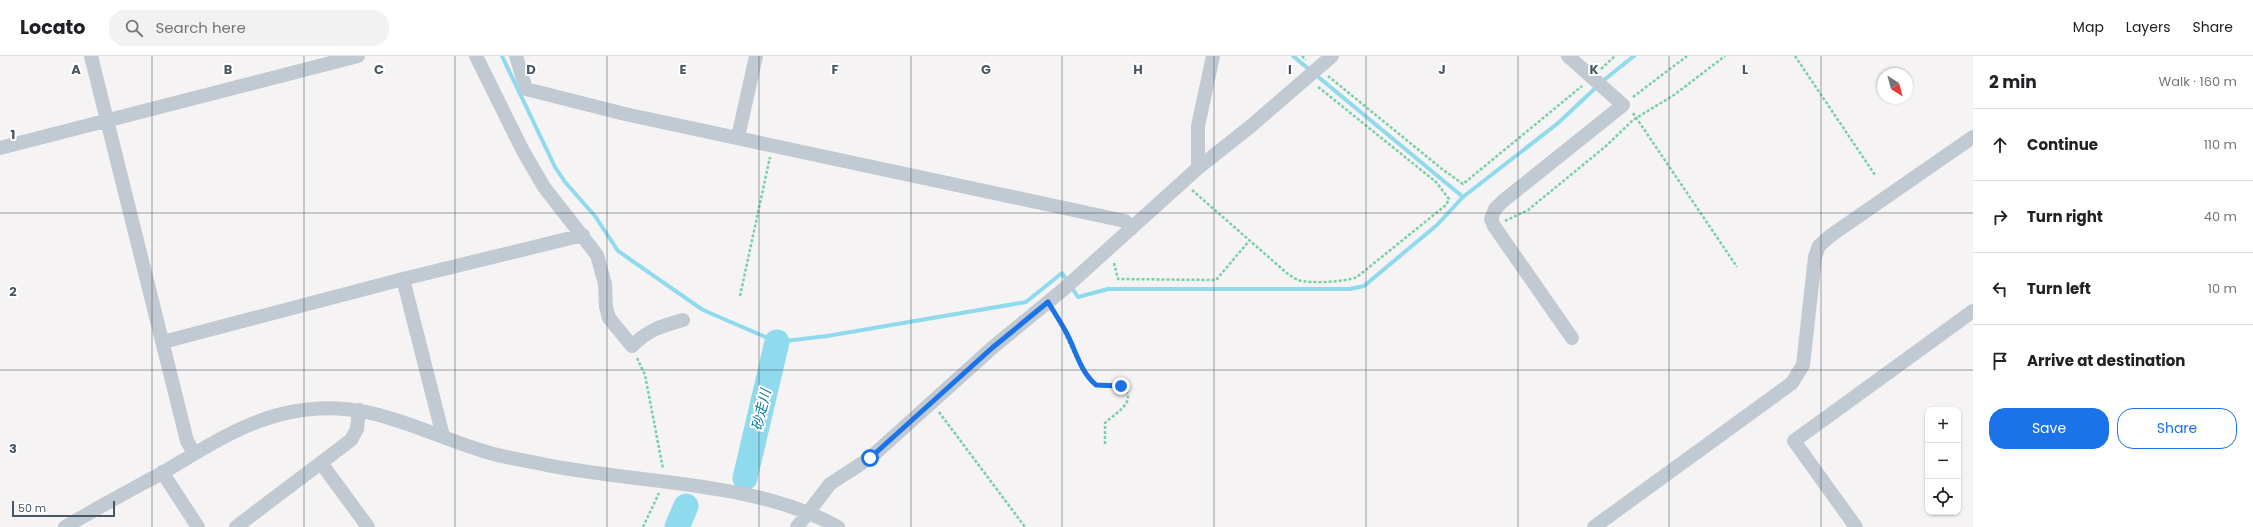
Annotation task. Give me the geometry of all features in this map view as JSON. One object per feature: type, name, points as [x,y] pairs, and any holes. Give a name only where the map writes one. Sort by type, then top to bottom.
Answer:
[{"type":"street","points":[[91,56],[187,441],[194,453]]},
{"type":"street","points":[[0,148],[358,56]]},
{"type":"street","points":[[476,56],[523,151],[544,187],[583,235],[597,255],[605,284],[606,307],[609,318],[632,346],[644,335],[659,327],[683,320]]},
{"type":"street","points":[[516,56],[521,92],[773,144],[1124,221],[1131,229]]},
{"type":"street","points":[[738,137],[756,56]]},
{"type":"street","points":[[1198,168],[1198,126],[1213,56]]},
{"type":"street","points":[[796,527],[830,484],[870,458],[932,404],[992,348],[1065,288],[1184,180],[1332,56]]},
{"type":"street","points":[[1568,56],[1625,104],[1503,201],[1495,209],[1491,219],[1494,226],[1572,338]]},
{"type":"street","points":[[1594,527],[1792,383],[1803,365],[1815,257],[1819,246],[1830,236],[1973,138]]},
{"type":"street","points":[[162,342],[403,279],[583,235]]},
{"type":"street","points":[[403,279],[443,436]]},
{"type":"street","points":[[1856,527],[1794,441],[1973,311]]},
{"type":"street","points":[[65,527],[194,453],[251,424],[286,413],[313,408],[359,410],[404,421],[490,453],[573,470],[741,493],[808,511],[838,527]]},
{"type":"street","points":[[236,527],[353,438],[357,429],[359,410]]},
{"type":"street","points":[[321,463],[368,527]]},
{"type":"street","points":[[162,472],[198,527]]},
{"type":"path","points":[[1184,180],[1201,199],[1298,280],[1352,280],[1446,205],[1449,199],[1436,182],[1320,88],[1313,73],[1302,56]]},
{"type":"path","points":[[1313,73],[1463,184],[1593,77],[1615,56]]},
{"type":"path","points":[[1687,56],[1625,104],[1637,118],[1737,267]]},
{"type":"path","points":[[1494,226],[1528,210],[1606,146],[1637,118],[1674,95],[1725,56]]},
{"type":"path","points":[[1795,56],[1875,175]]},
{"type":"path","points":[[740,296],[773,144]]},
{"type":"path","points":[[1114,263],[1118,279],[1216,280],[1250,240]]},
{"type":"path","points":[[1048,302],[1066,332],[1081,368],[1091,381],[1096,385],[1121,386],[1128,394],[1128,401],[1125,406],[1105,423],[1105,444]]},
{"type":"path","points":[[632,346],[645,375],[664,483],[642,527]]},
{"type":"path","points":[[932,404],[1025,527]]},
{"type":"waterway","points":[[502,56],[555,167],[565,182],[595,216],[618,251],[703,310],[777,342],[827,336],[1026,302],[1062,273],[1078,297],[1108,289],[1350,289],[1364,286],[1437,225],[1463,197],[1557,124],[1604,80],[1634,56]]},
{"type":"waterway","points":[[1293,56],[1463,197]]},
{"type":"waterway","name":"砂走川","points":[[745,478],[777,342]]},
{"type":"waterway","name":"砂走川","points":[[677,527],[686,506]]},
{"type":"route","points":[[870,458],[932,404],[992,348],[1048,302],[1066,332],[1081,368],[1091,381],[1096,385],[1101,386],[1121,386]]}]
